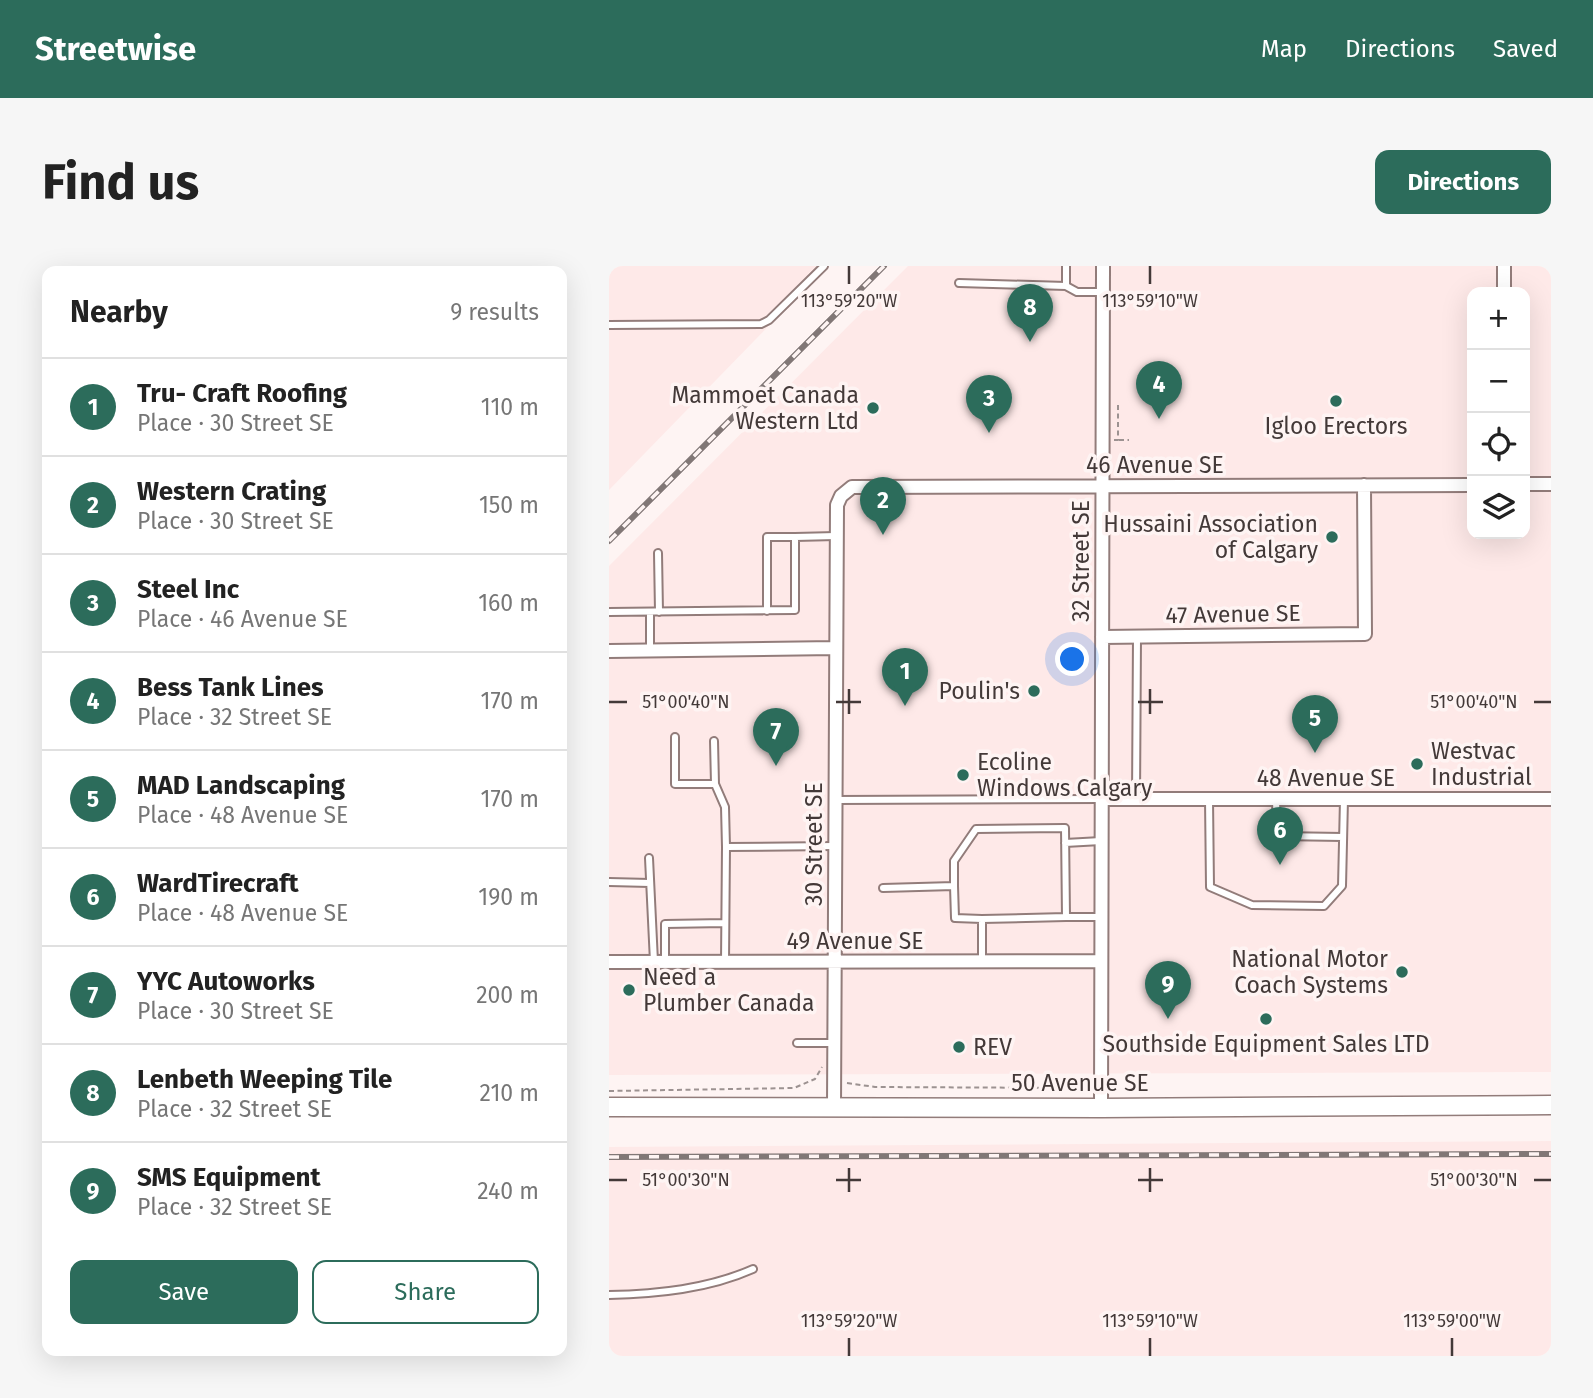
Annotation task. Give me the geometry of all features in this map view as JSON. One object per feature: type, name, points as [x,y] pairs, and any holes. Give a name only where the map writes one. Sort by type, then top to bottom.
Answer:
[{"type":"street","name":"32 Street SE","points":[[1101,1108],[1103,266]]},
{"type":"street","points":[[1504,266],[1504,287]]},
{"type":"street","points":[[1530,484],[1551,484]]},
{"type":"street","name":"47 Avenue SE","points":[[1102,637],[1365,634],[1364,485]]},
{"type":"street","name":"46 Avenue SE","points":[[841,496],[852,487],[1467,485]]},
{"type":"street","name":"30 Street SE","points":[[834,1108],[829,1043],[835,962],[836,536],[837,505],[841,496]]},
{"type":"street","points":[[609,651],[835,648]]},
{"type":"street","name":"48 Avenue SE","points":[[1101,799],[1551,799]]},
{"type":"street","name":"49 Avenue SE","points":[[609,962],[1101,961]]},
{"type":"street","name":"50 Avenue SE","points":[[609,1107],[1551,1105]]},
{"type":"lane","points":[[609,325],[761,324],[769,320],[824,266]]},
{"type":"lane","points":[[1066,266],[1066,286]]},
{"type":"lane","points":[[959,283],[1066,286],[1077,292],[1103,292]]},
{"type":"lane","points":[[767,611],[767,537],[836,536]]},
{"type":"lane","points":[[609,612],[795,610],[795,537]]},
{"type":"lane","points":[[658,553],[659,611]]},
{"type":"lane","points":[[650,611],[650,650]]},
{"type":"lane","points":[[1136,799],[1137,637]]},
{"type":"lane","points":[[675,737],[675,784],[715,784]]},
{"type":"lane","points":[[714,741],[715,784],[725,807],[725,962]]},
{"type":"lane","points":[[835,800],[1101,799]]},
{"type":"lane","points":[[1209,799],[1210,887],[1252,905],[1324,905],[1342,886],[1344,799]]},
{"type":"lane","points":[[1276,799],[1277,836],[1343,837]]},
{"type":"lane","points":[[1066,917],[1065,828],[976,829],[954,861],[955,918],[1101,917]]},
{"type":"lane","points":[[1065,843],[1101,841]]},
{"type":"lane","points":[[726,847],[835,846]]},
{"type":"lane","points":[[649,858],[659,962]]},
{"type":"lane","points":[[609,882],[650,883]]},
{"type":"lane","points":[[883,888],[954,886]]},
{"type":"lane","points":[[982,919],[982,961]]},
{"type":"lane","points":[[659,962],[665,924],[725,923]]},
{"type":"lane","points":[[797,1043],[829,1043]]},
{"type":"lane","points":[[609,1295],[699,1286],[729,1280],[753,1269]]},
{"type":"path","points":[[1118,405],[1118,440]]},
{"type":"path","points":[[1109,440],[1129,440]]},
{"type":"path","points":[[609,1091],[794,1088],[809,1083],[820,1073],[829,1043]]},
{"type":"path","points":[[848,1083],[875,1087],[1081,1088]]},
{"type":"shaded area","points":[[609,266],[827,266],[609,490]]},
{"type":"shaded area","points":[[908,266],[1551,266],[1551,1072],[609,1075],[609,566]]},
{"type":"shaded area","points":[[1551,1141],[1551,1356],[609,1356],[609,1147]]},
{"type":"railway","points":[[609,541],[884,266]]},
{"type":"railway","points":[[609,1157],[1551,1154]]},
{"type":"place","name":"Lenbeth Weeping Tile","points":[[1030,342]]},
{"type":"place","name":"Igloo Erectors","points":[[1336,401]]},
{"type":"place","name":"Mammoet Canada Western Ltd","points":[[873,408]]},
{"type":"place","name":"Bess Tank Lines","points":[[1159,419]]},
{"type":"place","name":"Steel Inc","points":[[989,433]]},
{"type":"place","name":"Western Crating","points":[[883,535]]},
{"type":"place","name":"Hussaini Association of Calgary","points":[[1332,537]]},
{"type":"place","name":"Poulin's","points":[[1034,691]]},
{"type":"place","name":"Tru- Craft Roofing","points":[[905,706]]},
{"type":"place","name":"MAD Landscaping","points":[[1315,753]]},
{"type":"place","name":"Westvac Industrial","points":[[1417,764]]},
{"type":"place","name":"YYC Autoworks","points":[[776,766]]},
{"type":"place","name":"Ecoline Windows Calgary","points":[[963,775]]},
{"type":"place","name":"WardTirecraft","points":[[1280,865]]},
{"type":"place","name":"National Motor Coach Systems","points":[[1402,972]]},
{"type":"place","name":"Need a Plumber Canada","points":[[629,990]]},
{"type":"place","name":"SMS Equipment","points":[[1168,1019]]},
{"type":"place","name":"Southside Equipment Sales LTD","points":[[1266,1019]]},
{"type":"place","name":"REV","points":[[959,1047]]}]
